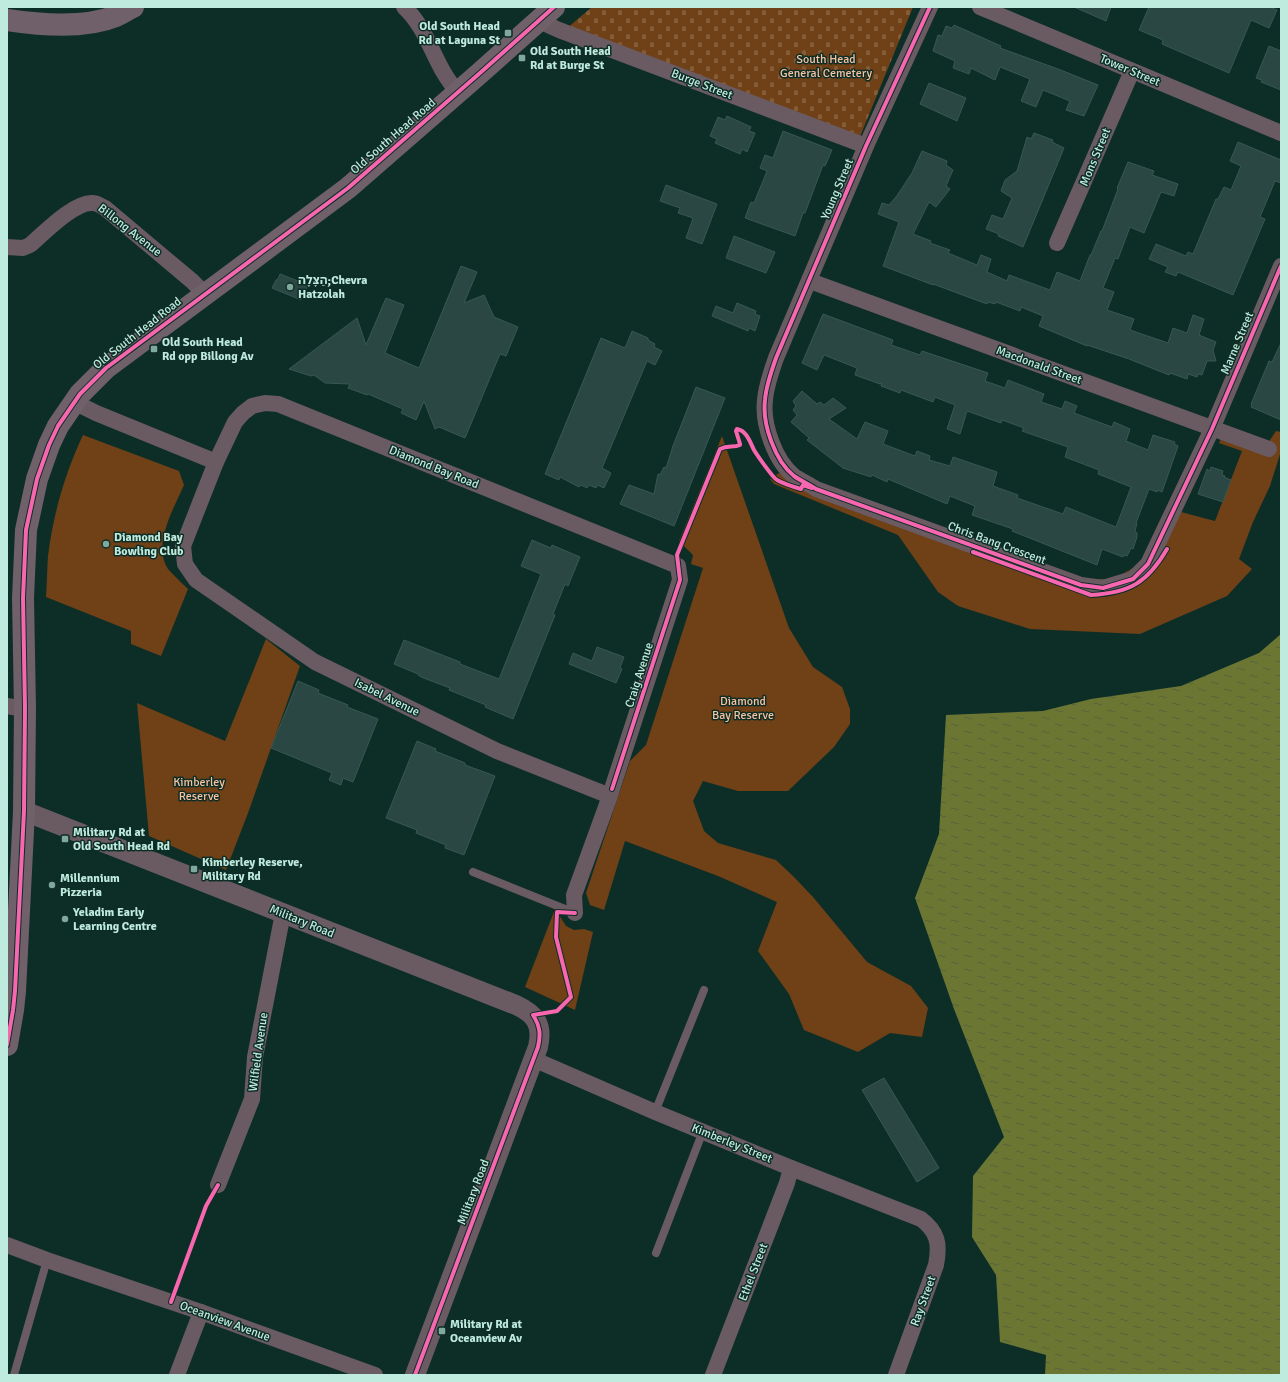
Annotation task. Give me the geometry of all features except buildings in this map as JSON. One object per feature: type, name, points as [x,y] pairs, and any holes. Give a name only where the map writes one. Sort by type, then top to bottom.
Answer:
[{"type":"main road","points":[[7,20],[45,24],[92,22],[115,16],[133,7]]},
{"type":"main road","name":"Old South Head Road","points":[[7,1045],[14,1010],[24,811],[16,708],[26,530],[42,461],[58,426],[74,402],[88,385],[106,368],[348,188],[547,14]]},
{"type":"street","points":[[404,7],[416,19],[442,72],[458,92]]},
{"type":"street","name":"Young Street","points":[[768,382],[776,358],[810,281],[866,146],[930,7]]},
{"type":"street","name":"Tower Street","points":[[980,7],[1281,133]]},
{"type":"street","name":"Burge Street","points":[[547,14],[559,30],[866,146]]},
{"type":"street","name":"Mons Street","points":[[1058,244],[1132,70]]},
{"type":"street","name":"Billong Avenue","points":[[7,246],[23,248],[30,245],[72,209],[84,203],[94,203],[105,208],[192,281],[205,294]]},
{"type":"street","name":"Marne Street","points":[[1212,429],[1281,266]]},
{"type":"street","name":"Macdonald Street","points":[[810,281],[1269,449]]},
{"type":"street","name":"Chris Bang Crescent","points":[[768,382],[764,401],[765,422],[770,441],[779,458],[793,475],[816,489],[1081,585],[1103,588],[1133,579],[1148,564],[1212,429]]},
{"type":"street","points":[[74,402],[96,413],[216,462]]},
{"type":"street","name":"Diamond Bay Road","points":[[185,564],[183,546],[216,462],[234,422],[243,412],[252,406],[265,403],[278,404],[678,566]]},
{"type":"street","name":"Isabel Avenue","points":[[185,564],[196,580],[315,662],[497,751],[610,796]]},
{"type":"street","name":"Craig Avenue","points":[[575,913],[574,895],[610,796],[680,580],[678,566]]},
{"type":"street","name":"Military Road","points":[[24,811],[522,1008],[533,1016],[540,1031],[540,1037],[533,1059],[414,1375]]},
{"type":"street","name":"Wilfield Avenue","points":[[218,1185],[252,1099],[255,1057],[283,913]]},
{"type":"street","name":"Kimberley Street","points":[[533,1059],[655,1112],[921,1219],[930,1226]]},
{"type":"street","name":"Ethel Street","points":[[713,1375],[787,1183],[791,1168]]},
{"type":"street","name":"Ray Street","points":[[896,1375],[936,1265],[939,1250],[938,1241],[930,1226]]},
{"type":"street","name":"Oceanview Avenue","points":[[7,1245],[201,1312],[375,1375]]},
{"type":"street","points":[[177,1375],[201,1312]]},
{"type":"lane","name":"Craig Avenue","points":[[473,872],[575,913]]},
{"type":"lane","points":[[655,1112],[704,990]]},
{"type":"lane","points":[[656,1253],[703,1131]]},
{"type":"lane","points":[[14,1375],[47,1260]]},
{"type":"green space","name":"South Head General Cemetery","points":[[592,7],[913,7],[859,139],[566,29]]},
{"type":"green space","points":[[1276,431],[1281,432],[1281,451],[1270,486],[1253,522],[1239,559],[1252,569],[1227,596],[1140,634],[1030,629],[958,606],[938,592],[898,535],[774,484],[770,479],[779,473],[794,482],[1071,580],[1113,579],[1148,560],[1177,511],[1215,521],[1242,451],[1219,443],[1224,433],[1266,446]]},
{"type":"green space","name":"Diamond Bay Bowling Club","points":[[83,435],[179,471],[184,485],[170,515],[163,538],[162,549],[168,569],[188,589],[161,656],[131,644],[131,631],[46,597],[48,556],[53,525],[65,479]]},
{"type":"green space","name":"Diamond Bay Reserve","points":[[722,436],[789,628],[813,667],[842,687],[850,709],[850,724],[834,747],[788,791],[738,791],[703,781],[693,801],[704,831],[718,843],[776,860],[813,897],[867,962],[911,986],[928,1008],[922,1037],[890,1033],[858,1052],[804,1030],[789,994],[758,951],[777,902],[718,876],[625,841],[604,910],[590,905],[586,893],[630,761],[646,745],[703,568],[691,564],[693,555],[679,541]]},
{"type":"green space","name":"Kimberley Reserve","points":[[266,639],[300,666],[248,813],[226,870],[149,836],[137,703],[225,741]]},
{"type":"green space","points":[[555,909],[566,926],[574,930],[584,929],[593,932],[575,1010],[525,987]]},
{"type":"water","points":[[1281,634],[1281,1375],[1045,1375],[1046,1355],[1000,1342],[996,1275],[972,1237],[973,1176],[1004,1137],[954,1009],[915,898],[939,834],[946,715],[1043,711],[1091,699],[1181,686],[1259,653]]},
{"type":"cycle path","points":[[7,1045],[15,991],[24,811],[25,709],[23,598],[26,530],[37,479],[49,445],[58,426],[80,394],[106,368],[348,188],[554,7]]},
{"type":"cycle path","points":[[930,7],[866,146],[776,358],[769,379],[765,410],[768,431],[771,441],[781,461],[794,476],[816,489],[1081,585],[1103,588],[1133,579],[1148,564],[1212,429],[1281,266]]},
{"type":"cycle path","points":[[612,789],[680,580],[677,555],[720,449],[740,445],[736,431],[737,429],[740,430],[746,434],[758,457],[777,480],[801,489],[803,485],[812,488]]},
{"type":"cycle path","points":[[973,552],[1091,595],[1117,592],[1136,584],[1153,570],[1167,549]]},
{"type":"cycle path","points":[[415,1375],[538,1047],[539,1030],[533,1015],[557,1011],[571,997],[556,937],[557,912],[575,913]]},
{"type":"cycle path","points":[[171,1302],[206,1206],[218,1185]]},
{"type":"place","name":"Old South Head Rd at Laguna St","points":[[508,33]]},
{"type":"place","name":"Old South Head Rd at Burge St","points":[[522,58]]},
{"type":"place","name":"הַצָּלָה;Chevra Hatzolah","points":[[290,287]]},
{"type":"place","name":"Old South Head Rd opp Billong Av","points":[[154,349]]},
{"type":"place","name":"Diamond Bay Bowling Club","points":[[106,544]]},
{"type":"place","name":"Military Rd at Old South Head Rd","points":[[65,839]]},
{"type":"place","name":"Kimberley Reserve, Military Rd","points":[[194,869]]},
{"type":"place","name":"Millennium Pizzeria","points":[[52,885]]},
{"type":"place","name":"Yeladim Early Learning Centre","points":[[65,919]]},
{"type":"place","name":"Military Rd at Oceanview Av","points":[[442,1331]]}]
